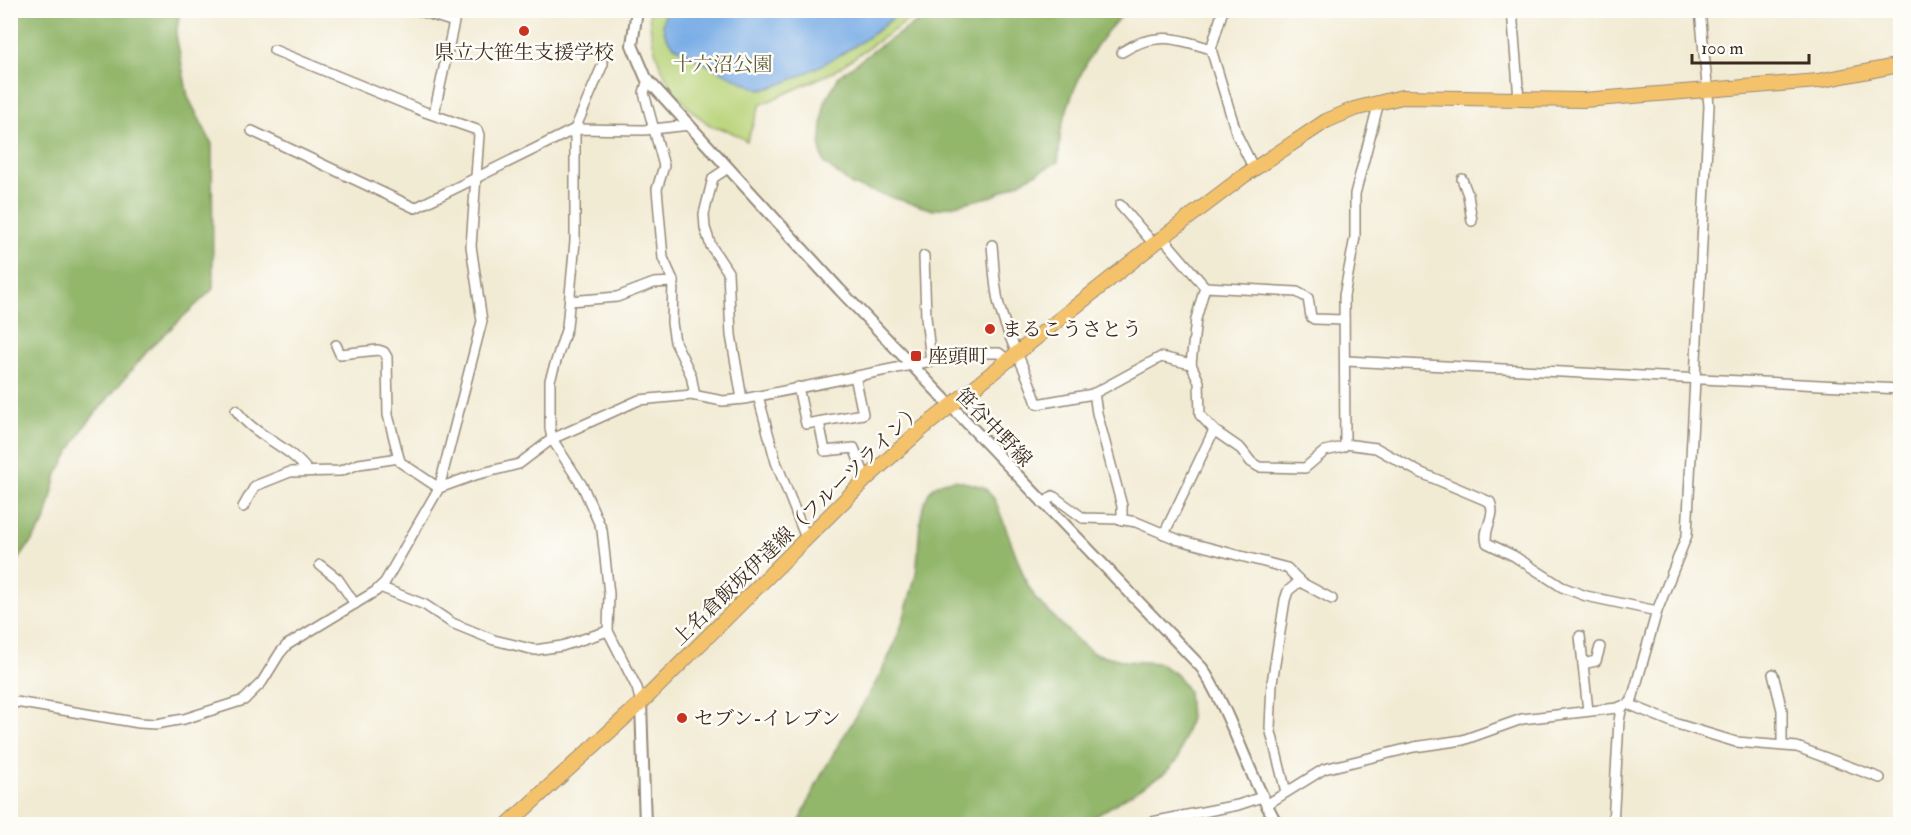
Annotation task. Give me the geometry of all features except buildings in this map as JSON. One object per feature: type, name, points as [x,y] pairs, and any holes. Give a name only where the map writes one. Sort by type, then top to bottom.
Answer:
[{"type":"main road","name":"上名倉飯坂伊達線（フルーツライン）","points":[[508,825],[640,703],[866,479],[949,406],[1254,169],[1326,121],[1354,109],[1379,102],[1418,96],[1584,100],[1709,92],[1818,81],[1900,65]]},
{"type":"street","points":[[417,10],[454,22],[434,114]]},
{"type":"street","points":[[446,21],[450,10]]},
{"type":"street","name":"笹谷中野線","points":[[637,10],[632,45],[648,79],[949,406],[1147,608],[1202,668],[1219,698],[1264,801],[1277,825]]},
{"type":"street","points":[[1223,10],[1211,49],[1237,135],[1254,169]]},
{"type":"street","points":[[1512,10],[1519,99]]},
{"type":"street","points":[[1142,825],[1264,801],[1286,792],[1323,769],[1414,747],[1463,740],[1522,719],[1631,703],[1657,611],[1687,535],[1709,92],[1700,10]]},
{"type":"street","points":[[1122,52],[1147,41],[1167,36],[1211,49]]},
{"type":"street","points":[[10,701],[156,724],[184,719],[244,700],[262,682],[287,645],[380,587],[432,504],[439,488],[482,321],[471,246],[478,176],[477,130],[274,50]]},
{"type":"street","points":[[603,64],[575,129],[575,241],[567,327],[550,380],[552,439],[583,487],[602,530],[609,594],[608,631],[637,688],[640,703],[645,825]]},
{"type":"street","points":[[648,79],[644,93],[664,166],[657,189],[663,258],[673,282],[671,307],[675,342],[691,375],[695,396]]},
{"type":"street","points":[[1345,444],[1344,296],[1355,237],[1355,194],[1379,102]]},
{"type":"street","points":[[252,131],[415,208],[575,129],[652,129],[690,125]]},
{"type":"street","points":[[728,168],[713,178],[704,214],[705,228],[711,246],[728,272],[731,335],[742,399]]},
{"type":"street","points":[[1462,179],[1473,221]]},
{"type":"street","points":[[1120,205],[1205,287],[1297,292],[1308,298],[1311,317],[1316,320],[1344,320]]},
{"type":"street","points":[[992,245],[999,306],[1012,357],[1028,374],[1037,404],[1094,393],[1161,357],[1191,364]]},
{"type":"street","points":[[924,256],[926,317],[931,361]]},
{"type":"street","points":[[570,301],[617,297],[654,283],[673,282]]},
{"type":"street","points":[[1205,287],[1196,319],[1191,364],[1198,382],[1199,412],[1214,429],[1241,449],[1251,462],[1259,467],[1305,468],[1325,451],[1342,447],[1345,444],[1376,448],[1419,472],[1490,502],[1493,511],[1485,535],[1487,543],[1514,556],[1551,582],[1586,596],[1657,611]]},
{"type":"street","points":[[336,345],[340,354],[378,350],[384,352],[387,357],[388,414],[401,465],[439,488]]},
{"type":"street","points":[[439,488],[475,474],[519,464],[552,439],[639,400],[695,396],[723,401],[742,399],[910,364],[986,353],[999,353],[1012,357]]},
{"type":"street","points":[[1346,361],[1900,389]]},
{"type":"street","points":[[798,387],[807,424],[863,414],[855,376]]},
{"type":"street","points":[[1094,393],[1097,413],[1122,506],[1122,520]]},
{"type":"street","points":[[758,396],[776,462],[806,538]]},
{"type":"street","points":[[236,410],[258,434],[296,456],[307,470]]},
{"type":"street","points":[[819,422],[825,451],[854,448],[866,479]]},
{"type":"street","points":[[1164,534],[1214,429]]},
{"type":"street","points":[[243,507],[255,486],[290,472],[340,471],[359,464],[399,458]]},
{"type":"street","points":[[1043,504],[1053,496],[1083,519],[1122,520],[1226,554],[1287,568],[1300,581],[1332,599]]},
{"type":"street","points":[[320,565],[338,579],[355,604]]},
{"type":"street","points":[[1286,792],[1270,728],[1272,683],[1285,600],[1288,591],[1300,581]]},
{"type":"street","points":[[380,587],[424,606],[452,623],[494,640],[536,650],[562,646],[608,631]]},
{"type":"street","points":[[1580,636],[1588,711]]},
{"type":"street","points":[[1583,664],[1596,661],[1600,647]]},
{"type":"street","points":[[1773,674],[1782,710],[1782,745]]},
{"type":"street","points":[[1625,705],[1736,742],[1797,747],[1880,778]]},
{"type":"street","points":[[1613,825],[1619,722],[1625,705]]},
{"type":"green space","points":[[11,10],[180,11],[176,35],[188,97],[212,144],[213,289],[150,348],[84,427],[57,474],[45,522],[18,561],[11,562]]},
{"type":"green space","points":[[923,10],[1127,11],[1115,22],[1095,48],[1079,78],[1062,126],[1058,162],[993,196],[933,210],[852,185],[824,163],[820,148],[824,104],[839,76],[878,47],[919,21]]},
{"type":"green space","name":"十六沼公園","points":[[649,11],[915,11],[913,17],[833,72],[760,105],[747,141],[727,130],[713,127],[698,116],[675,91],[659,62],[654,46]]},
{"type":"green space","points":[[955,480],[984,487],[995,500],[1027,584],[1036,599],[1077,640],[1093,653],[1126,661],[1159,663],[1177,675],[1188,691],[1190,718],[1178,759],[1165,773],[1083,824],[799,824],[824,770],[869,695],[895,642],[916,574],[921,519],[926,498],[936,485]]},
{"type":"water","name":"十六沼公園","points":[[667,10],[899,11],[874,33],[834,58],[791,80],[760,90],[701,62],[672,44],[666,37],[664,28]]},
{"type":"place","name":"県立大笹生支援学校","points":[[524,31]]},
{"type":"place","name":"まるこうさとう","points":[[990,329]]},
{"type":"place","name":"座頭町","points":[[916,356]]},
{"type":"place","name":"セブン-イレブン","points":[[682,718]]}]
